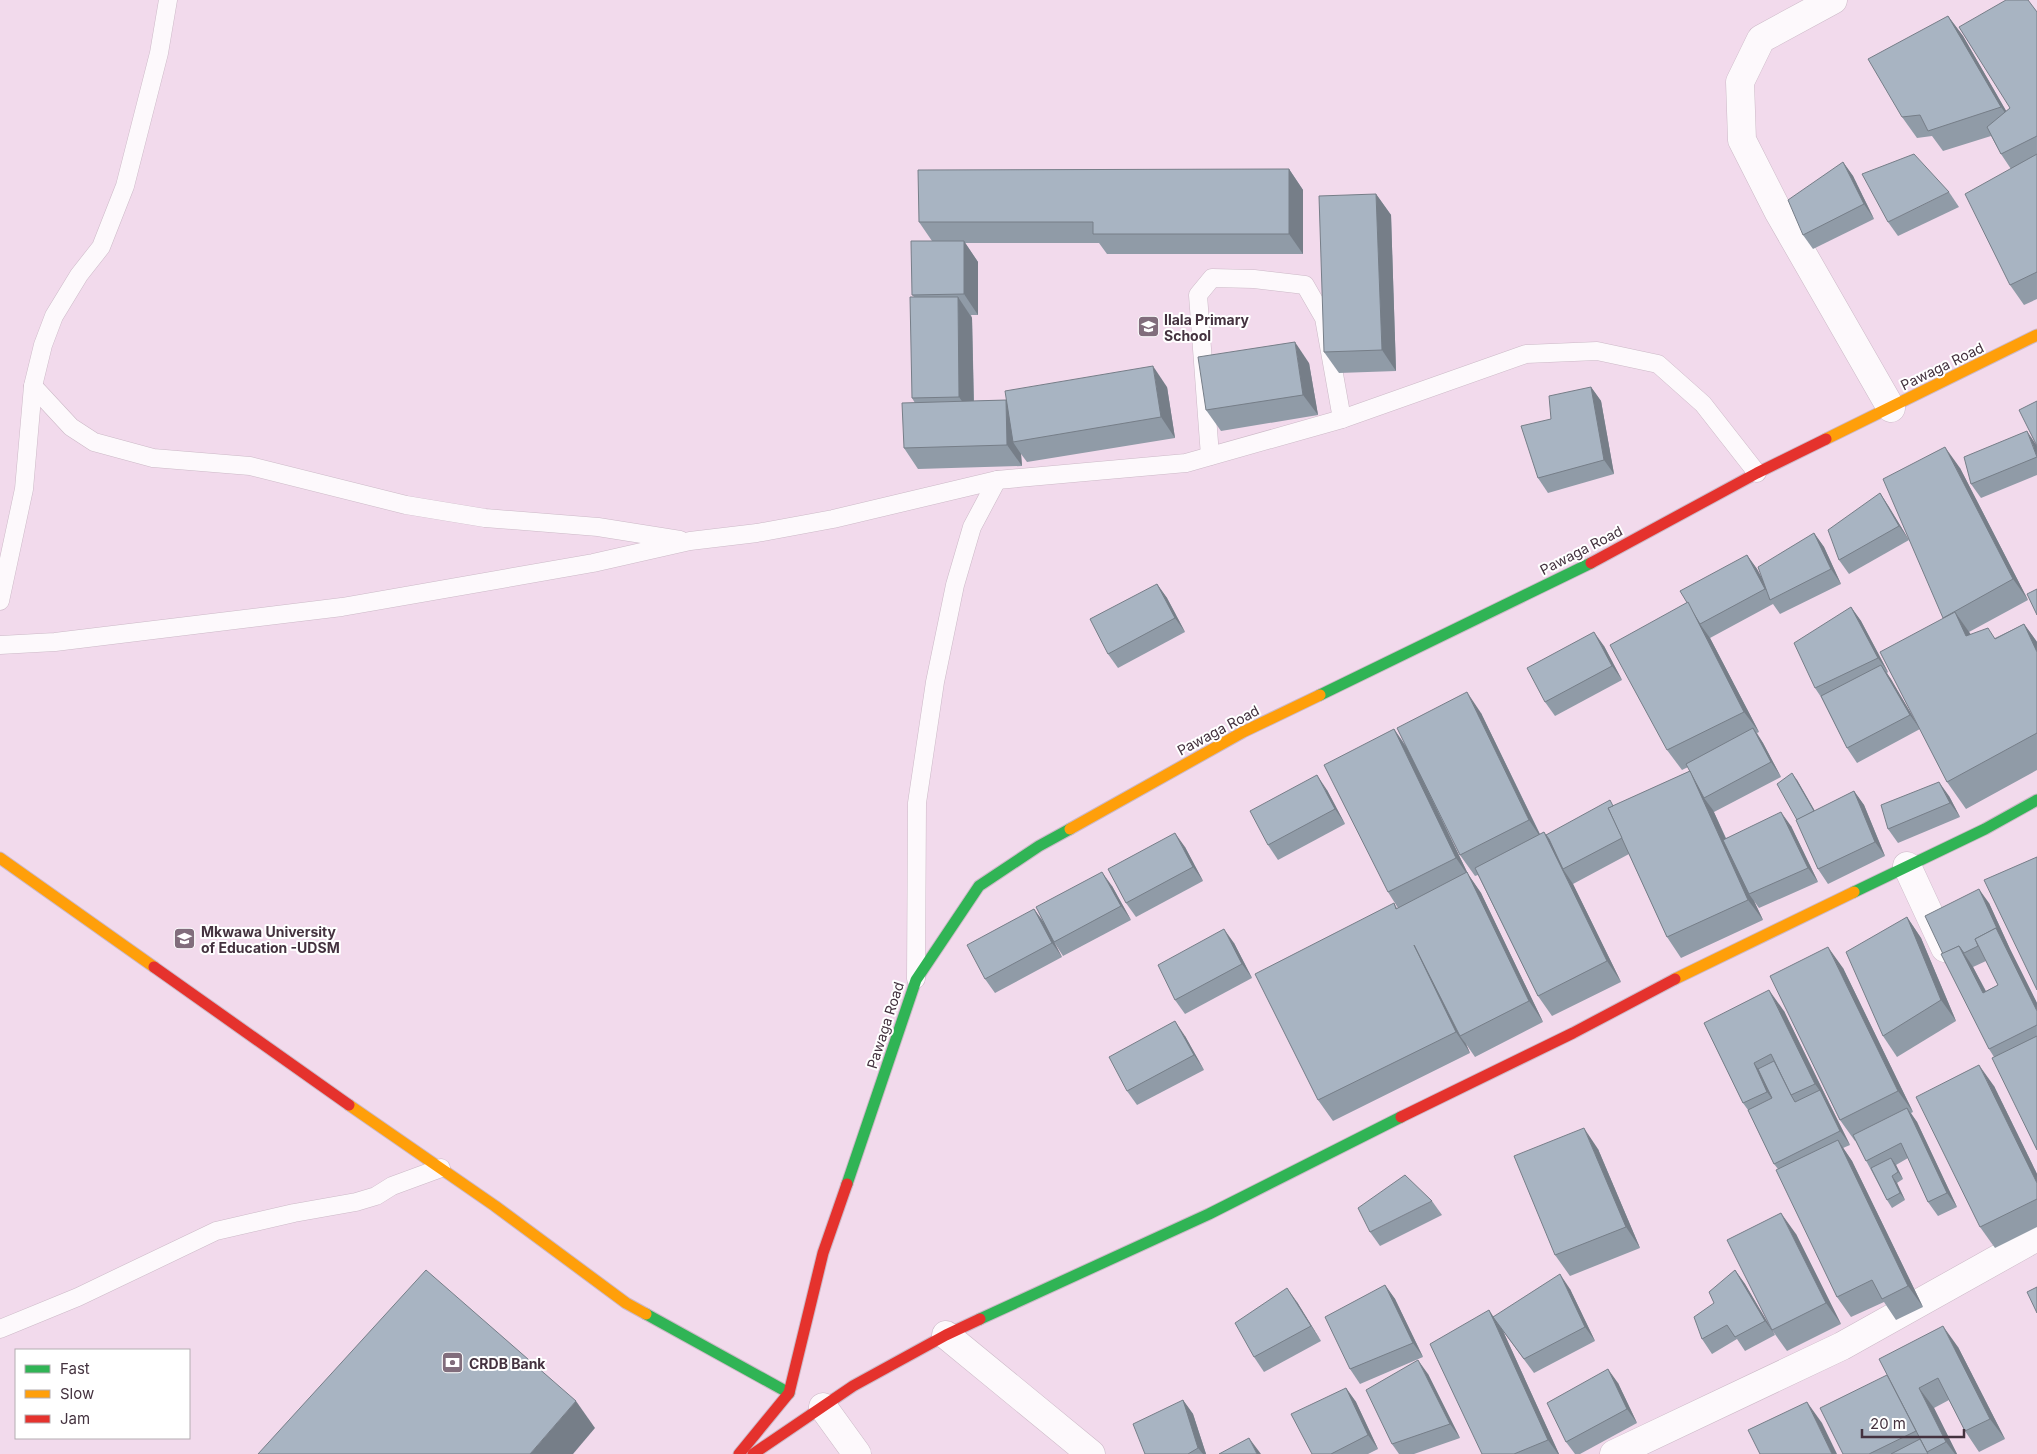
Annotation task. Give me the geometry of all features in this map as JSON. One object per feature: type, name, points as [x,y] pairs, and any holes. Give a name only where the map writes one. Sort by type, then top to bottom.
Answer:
[{"type":"street","points":[[1833,0],[1762,39],[1740,82],[1742,140],[1778,211],[1891,408]]},
{"type":"street","name":"Pawaga Road","points":[[739,1454],[789,1393],[822,1253],[916,980],[979,886],[1039,846],[1243,732],[1603,557],[1757,473],[2037,335]]},
{"type":"street","points":[[753,1454],[853,1386],[946,1336],[1209,1214],[1398,1118],[1573,1033],[1708,963],[1984,829],[2037,800]]},
{"type":"street","points":[[0,858],[495,1206],[626,1303],[789,1393]]},
{"type":"street","points":[[1907,866],[1954,966]]},
{"type":"street","points":[[1614,1454],[1842,1346],[2037,1237]]},
{"type":"street","points":[[946,1336],[1091,1454]]},
{"type":"street","points":[[823,1407],[857,1454]]},
{"type":"lane","points":[[0,601],[24,489],[33,386],[43,345],[54,316],[79,275],[101,247],[125,186],[159,54],[168,0]]},
{"type":"lane","points":[[1210,456],[1198,294],[1212,278],[1254,279],[1305,285],[1324,318],[1342,418]]},
{"type":"lane","points":[[0,645],[64,642],[342,608],[593,563],[690,541],[757,533],[833,519],[997,480],[1186,463],[1342,418],[1526,354],[1597,351],[1658,364],[1703,404],[1757,473]]},
{"type":"lane","points":[[33,386],[71,427],[94,442],[153,458],[250,466],[406,505],[485,518],[598,528],[690,541]]},
{"type":"lane","points":[[916,980],[917,803],[935,682],[955,586],[972,527],[997,480]]},
{"type":"lane","points":[[0,1329],[78,1297],[216,1231],[294,1213],[356,1202],[376,1196],[392,1186],[441,1168]]},
{"type":"building","points":[[2006,0],[2028,0],[2037,12],[2037,136],[2001,154],[1987,127],[2010,108],[1959,27]]},
{"type":"building","points":[[1948,16],[2001,107],[1928,131],[1920,115],[1902,117],[1868,59]]},
{"type":"building","points":[[1914,154],[1949,192],[1888,222],[1862,174]]},
{"type":"building","points":[[2037,154],[2037,272],[2010,285],[1965,194]]},
{"type":"building","points":[[1843,162],[1864,204],[1803,235],[1788,200]]},
{"type":"building","points":[[1289,169],[1289,234],[1093,234],[1093,222],[919,222],[918,170]]},
{"type":"building","points":[[1376,194],[1382,350],[1324,352],[1319,196]]},
{"type":"building","points":[[911,241],[964,241],[964,294],[912,295]]},
{"type":"building","points":[[910,297],[958,297],[959,397],[912,398]]},
{"type":"building","points":[[1295,342],[1303,395],[1206,410],[1198,357]]},
{"type":"building","points":[[1153,366],[1161,417],[1013,442],[1005,391]]},
{"type":"building","points":[[1591,387],[1604,460],[1538,478],[1521,426],[1551,419],[1549,396]]},
{"type":"building","points":[[1006,400],[1007,445],[904,448],[902,403]]},
{"type":"building","points":[[2037,401],[2037,446],[2019,410]]},
{"type":"building","points":[[2027,431],[2037,457],[1971,484],[1964,457]]},
{"type":"building","points":[[1945,447],[2013,579],[1943,618],[1883,479]]},
{"type":"building","points":[[1880,493],[1899,526],[1839,560],[1828,530]]},
{"type":"building","points":[[1814,533],[1831,569],[1770,600],[1758,567]]},
{"type":"building","points":[[1747,555],[1765,589],[1700,624],[1680,591]]},
{"type":"building","points":[[1157,584],[1175,618],[1108,654],[1090,619]]},
{"type":"building","points":[[2037,589],[2037,615],[2027,594]]},
{"type":"building","points":[[1688,602],[1744,712],[1667,750],[1610,645]]},
{"type":"building","points":[[1851,607],[1878,658],[1815,688],[1794,643]]},
{"type":"building","points":[[1955,612],[1966,636],[1988,628],[1995,639],[2024,624],[2037,652],[2037,733],[1947,782],[1880,652]]},
{"type":"building","points":[[1594,632],[1612,666],[1545,702],[1527,668]]},
{"type":"building","points":[[1881,665],[1910,715],[1847,748],[1821,696]]},
{"type":"building","points":[[1467,692],[1529,820],[1460,855],[1397,728]]},
{"type":"building","points":[[1753,728],[1771,762],[1704,798],[1686,764]]},
{"type":"building","points":[[1394,729],[1456,858],[1388,892],[1324,765]]},
{"type":"building","points":[[1690,771],[1748,900],[1667,937],[1608,808]]},
{"type":"building","points":[[1792,773],[1814,811],[1797,820],[1777,784]]},
{"type":"building","points":[[1317,775],[1335,809],[1268,845],[1250,811]]},
{"type":"building","points":[[1939,782],[1950,803],[1888,829],[1881,805]]},
{"type":"building","points":[[1854,791],[1875,842],[1818,869],[1796,820]]},
{"type":"building","points":[[1610,800],[1613,806],[1608,808],[1622,838],[1563,869],[1546,835]]},
{"type":"building","points":[[1781,812],[1808,868],[1749,894],[1723,840]]},
{"type":"building","points":[[1544,832],[1607,961],[1538,996],[1475,868]]},
{"type":"building","points":[[1175,833],[1193,867],[1126,903],[1108,869]]},
{"type":"building","points":[[2037,857],[2037,990],[1984,880]]},
{"type":"building","points":[[1102,872],[1121,906],[1054,942],[1036,907]]},
{"type":"building","points":[[1467,872],[1529,1001],[1460,1036],[1414,945],[1456,1032],[1318,1100],[1255,974],[1394,903],[1396,909]]},
{"type":"building","points":[[1979,889],[2000,935],[1996,928],[1975,939],[1978,946],[1964,953],[1959,946],[1943,954],[1925,916]]},
{"type":"building","points":[[1034,909],[1052,943],[985,979],[967,945]]},
{"type":"building","points":[[1907,917],[1941,1000],[1883,1036],[1846,952]]},
{"type":"building","points":[[1996,928],[2037,1011],[2037,1025],[1989,1049],[1941,954],[1959,946],[1983,993],[1998,985],[1975,939]]},
{"type":"building","points":[[1224,929],[1242,964],[1175,1000],[1158,965]]},
{"type":"building","points":[[1828,947],[1898,1091],[1840,1120],[1770,976]]},
{"type":"building","points":[[1769,990],[1815,1084],[1791,1095],[1771,1054],[1754,1063],[1767,1092],[1743,1103],[1704,1023]]},
{"type":"building","points":[[1175,1021],[1194,1055],[1127,1091],[1109,1057]]},
{"type":"building","points":[[2037,1036],[2037,1150],[1992,1058]]},
{"type":"building","points":[[1774,1061],[1795,1102],[1820,1090],[1840,1131],[1774,1164],[1748,1110],[1772,1098],[1758,1069]]},
{"type":"building","points":[[1979,1065],[2037,1183],[2037,1199],[1980,1227],[1916,1097]]},
{"type":"building","points":[[1907,1108],[1947,1193],[1928,1202],[1901,1143],[1866,1161],[1853,1135]]},
{"type":"building","points":[[1584,1128],[1626,1227],[1555,1255],[1514,1156]]},
{"type":"building","points":[[1838,1140],[1908,1286],[1882,1299],[1872,1280],[1837,1297],[1776,1170]]},
{"type":"building","points":[[1891,1158],[1898,1172],[1892,1176],[1900,1193],[1887,1200],[1871,1168]]},
{"type":"building","points":[[1405,1175],[1432,1201],[1370,1232],[1358,1208]]},
{"type":"building","points":[[1781,1213],[1826,1303],[1772,1330],[1727,1240]]},
{"type":"building","name":"CRDB Bank","points":[[426,1270],[576,1401],[530,1454],[258,1454]]},
{"type":"building","points":[[1735,1270],[1765,1321],[1735,1337],[1727,1325],[1702,1339],[1694,1317],[1714,1303],[1709,1292]]},
{"type":"building","points":[[1560,1274],[1585,1327],[1524,1359],[1493,1317]]},
{"type":"building","points":[[1385,1285],[1413,1343],[1350,1369],[1325,1317]]},
{"type":"building","points":[[2037,1287],[2037,1313],[2027,1292]]},
{"type":"building","points":[[1287,1288],[1311,1326],[1254,1357],[1235,1323]]},
{"type":"building","points":[[1489,1310],[1548,1440],[1514,1454],[1482,1454],[1430,1344]]},
{"type":"building","points":[[1943,1326],[1990,1419],[1965,1431],[1938,1378],[1919,1388],[1946,1442],[1927,1452],[1879,1359]]},
{"type":"building","points":[[1418,1360],[1450,1424],[1392,1444],[1366,1390]]},
{"type":"building","points":[[1608,1369],[1627,1409],[1566,1442],[1547,1403]]},
{"type":"building","points":[[1887,1375],[1916,1431],[1869,1454],[1843,1454],[1820,1408]]},
{"type":"building","points":[[1346,1388],[1368,1435],[1331,1454],[1312,1454],[1291,1414]]},
{"type":"building","points":[[1183,1400],[1198,1448],[1188,1454],[1145,1454],[1133,1424]]},
{"type":"building","points":[[1807,1402],[1832,1454],[1760,1454],[1748,1430]]},
{"type":"building","points":[[1249,1438],[1257,1454],[1219,1454]]},
{"type":"building","points":[[1920,1439],[1928,1454],[1891,1454]]},
{"type":"traffic: fast","points":[[1320,695],[1591,563]]},
{"type":"traffic: fast","points":[[1854,892],[1985,829],[2037,800]]},
{"type":"traffic: fast","points":[[847,1184],[916,980],[979,886],[1039,846],[1070,829]]},
{"type":"traffic: fast","points":[[980,1319],[1209,1214],[1401,1117]]},
{"type":"traffic: fast","points":[[646,1314],[789,1393]]},
{"type":"traffic: slow","points":[[1826,439],[2037,335]]},
{"type":"traffic: slow","points":[[1070,829],[1243,732],[1320,695]]},
{"type":"traffic: slow","points":[[0,858],[154,967]]},
{"type":"traffic: slow","points":[[1675,979],[1854,892]]},
{"type":"traffic: slow","points":[[349,1105],[495,1206],[626,1303],[646,1314]]},
{"type":"traffic: jam","points":[[1591,563],[1757,473],[1826,439]]},
{"type":"traffic: jam","points":[[154,967],[349,1105]]},
{"type":"traffic: jam","points":[[1401,1117],[1573,1033],[1675,979]]},
{"type":"traffic: jam","points":[[739,1454],[789,1393],[823,1253],[847,1184]]},
{"type":"traffic: jam","points":[[753,1454],[853,1386],[946,1335],[980,1319]]},
{"type":"place","name":"Ilala Primary School","points":[[1148,327]]},
{"type":"place","name":"Mkwawa University of Education -UDSM","points":[[185,939]]},
{"type":"place","name":"CRDB Bank","points":[[453,1363]]}]
